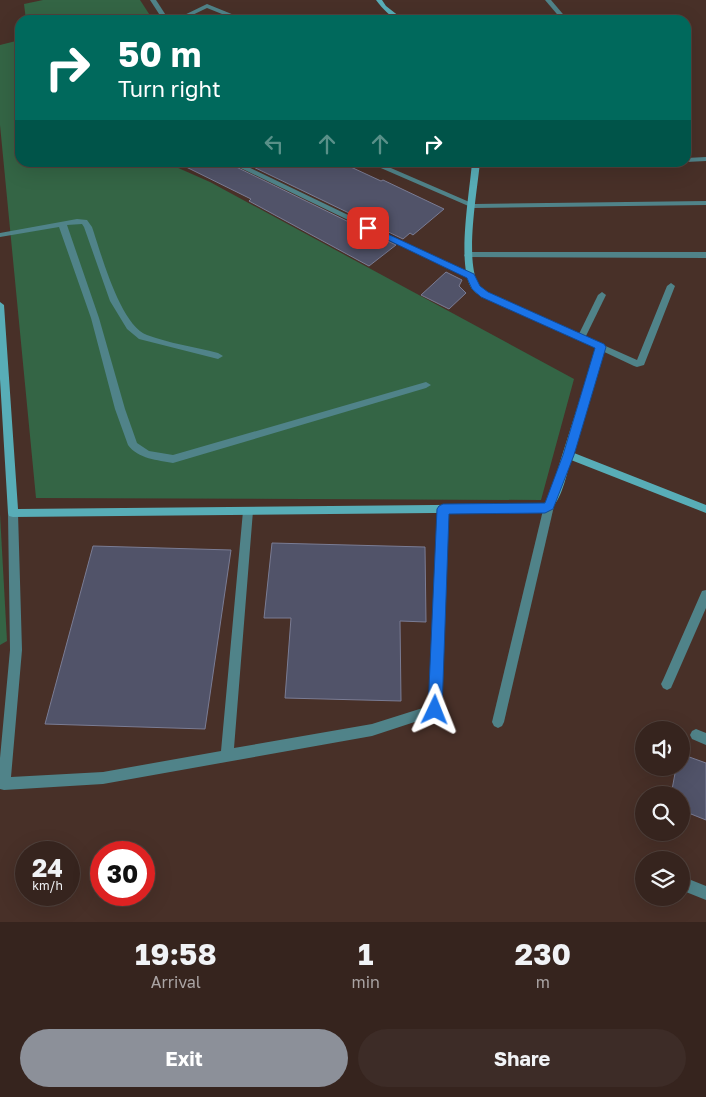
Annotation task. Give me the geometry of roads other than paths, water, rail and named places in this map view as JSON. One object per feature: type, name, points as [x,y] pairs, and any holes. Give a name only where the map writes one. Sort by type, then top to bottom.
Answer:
[{"type":"street","points":[[153,0],[163,15]]},
{"type":"street","points":[[379,0],[384,8],[394,15]]},
{"type":"street","points":[[548,0],[561,15]]},
{"type":"street","points":[[188,15],[207,6],[230,15]]},
{"type":"street","points":[[691,160],[706,159]]},
{"type":"street","points":[[242,167],[471,276]]},
{"type":"street","points":[[382,167],[473,206],[706,203]]},
{"type":"street","points":[[476,167],[468,255],[471,276],[475,287],[484,294],[637,364],[641,363],[671,286]]},
{"type":"street","points":[[0,235],[62,223],[84,222],[88,227],[114,301],[130,327],[142,336],[218,356]]},
{"type":"street","points":[[62,223],[95,318],[120,409],[133,445],[147,454],[174,458],[426,385]]},
{"type":"street","points":[[468,255],[706,255]]},
{"type":"street","points":[[582,338],[602,295]]},
{"type":"street","points":[[0,306],[13,514],[16,650],[2,784],[103,778],[372,730],[435,710],[443,509]]},
{"type":"street","points":[[498,722],[549,506],[568,455],[601,347]]},
{"type":"street","points":[[568,455],[706,509]]},
{"type":"street","points":[[13,514],[545,508],[549,506]]},
{"type":"street","points":[[227,756],[248,511]]},
{"type":"street","points":[[667,684],[706,595]]},
{"type":"street","points":[[690,887],[706,893]]}]
